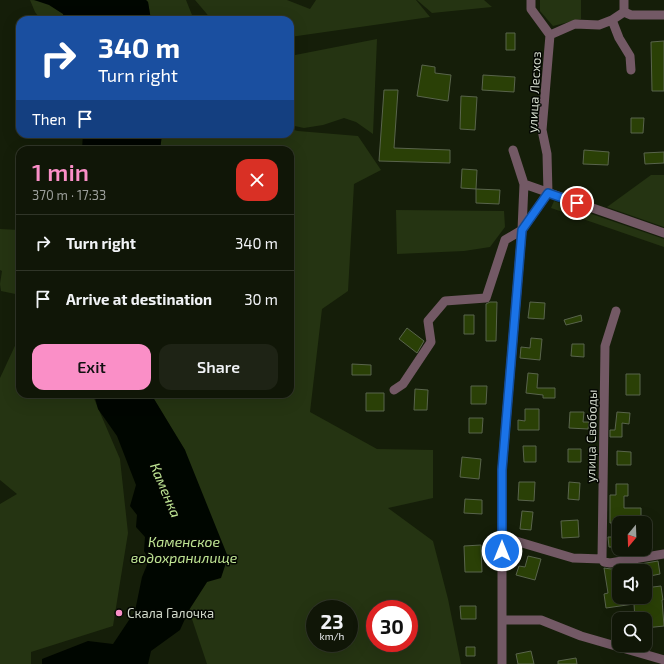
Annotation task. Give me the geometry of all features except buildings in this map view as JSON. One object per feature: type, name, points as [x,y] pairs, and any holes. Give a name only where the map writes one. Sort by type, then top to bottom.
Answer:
[{"type":"street","name":"улица Лесхоз","points":[[531,0],[531,9],[550,35],[542,130],[547,154],[548,193]]},
{"type":"street","points":[[624,0],[624,12]]},
{"type":"street","points":[[550,35],[575,24],[599,25],[612,20],[624,12]]},
{"type":"street","points":[[624,12],[631,15],[664,15]]},
{"type":"street","points":[[612,20],[619,38],[630,56],[631,70]]},
{"type":"street","points":[[502,664],[502,470],[522,230],[524,184],[513,150]]},
{"type":"street","points":[[524,184],[664,233]]},
{"type":"street","points":[[394,390],[403,384],[431,342],[428,321],[445,302],[486,298],[505,240],[522,230],[548,193]]},
{"type":"street","name":"улица Свободы","points":[[603,561],[605,346],[616,311]]},
{"type":"street","points":[[502,537],[573,558],[610,563],[664,554]]},
{"type":"street","points":[[503,620],[541,620],[581,636],[664,660]]},
{"type":"green space","points":[[30,0],[57,1],[66,16],[38,16]]},
{"type":"green space","points":[[146,0],[186,0],[192,16],[150,16],[148,2]]},
{"type":"green space","points":[[195,0],[287,0],[310,9],[316,0],[416,0],[430,17],[294,36],[294,16],[209,16]]},
{"type":"green space","points":[[417,0],[484,0],[492,7],[432,13]]},
{"type":"green space","points":[[540,0],[581,0],[581,19],[553,26],[540,11]]},
{"type":"green space","points":[[377,39],[373,134],[356,122],[344,118],[323,125],[304,128],[294,126],[294,55]]},
{"type":"green space","points":[[294,130],[358,136],[381,170],[354,184],[348,291],[322,309],[310,412],[377,449],[433,450],[433,498],[388,508],[433,541],[448,599],[461,664],[207,664],[189,610],[207,582],[185,450],[153,398],[294,398],[294,146],[160,146],[162,138],[294,138]]},
{"type":"green space","points":[[651,175],[664,175],[664,227],[607,207]]},
{"type":"green space","points":[[554,201],[664,239],[664,247],[551,208]]},
{"type":"green space","points":[[396,210],[504,211],[505,227],[490,247],[464,251],[397,254]]},
{"type":"green space","points":[[0,229],[16,230],[16,294],[1,291],[0,284],[2,271],[0,270]]},
{"type":"green space","points":[[16,344],[16,398],[94,398],[120,459],[128,533],[113,626],[31,652],[31,664],[0,664],[0,504],[17,494],[0,480],[0,378]]},
{"type":"water","points":[[34,0],[146,0],[148,2],[150,16],[63,16],[63,14],[49,5]]},
{"type":"water","points":[[83,138],[162,138],[160,146],[82,146]]},
{"type":"water","name":"Каменское водохранилище","points":[[95,398],[153,398],[185,450],[228,557],[221,578],[207,582],[189,610],[180,630],[151,651],[148,664],[42,664],[42,659],[88,641],[113,644],[135,611],[142,577],[149,560],[144,551],[145,537],[136,527],[137,515],[130,506],[136,485],[117,436],[98,409]]},
{"type":"place","name":"Скала Галочка","points":[[119,613]]},
{"type":"route","points":[[502,551],[502,470],[522,230],[548,193],[577,203]]},
{"type":"water label","name":"Каменка","points":[[166,490]]}]
